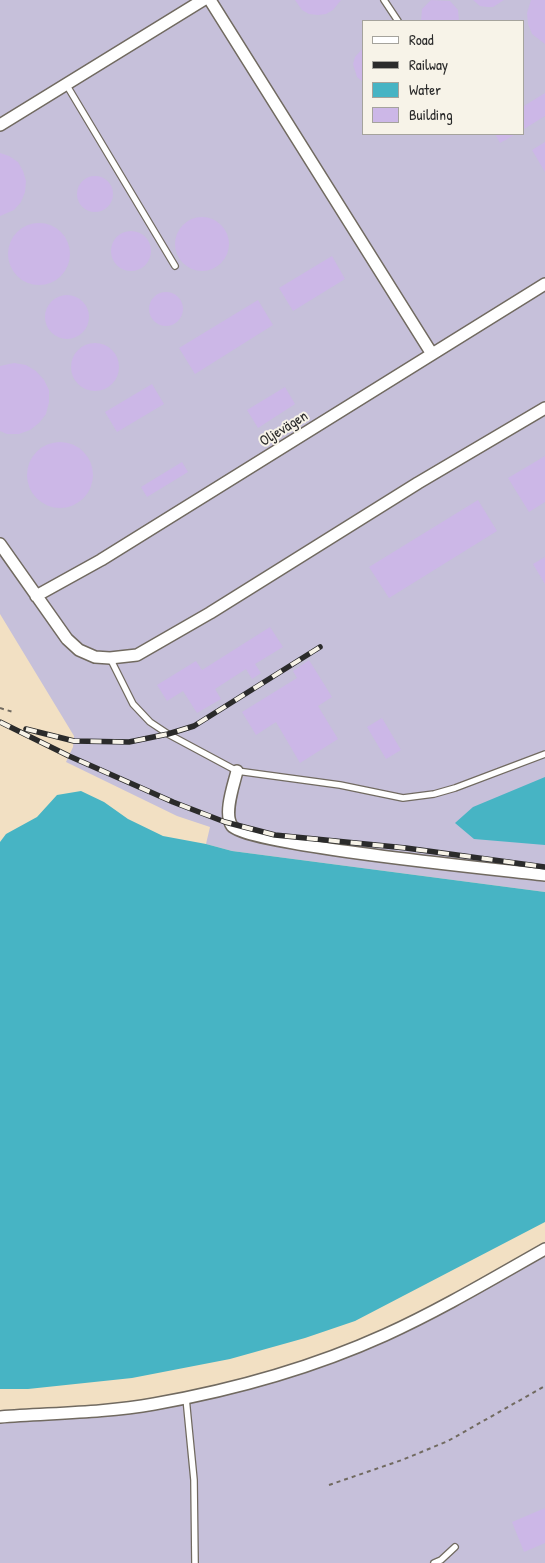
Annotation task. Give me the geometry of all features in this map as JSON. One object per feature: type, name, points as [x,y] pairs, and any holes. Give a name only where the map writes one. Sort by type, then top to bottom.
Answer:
[{"type":"street","points":[[0,125],[204,0]]},
{"type":"street","points":[[210,0],[432,354]]},
{"type":"street","name":"Oljevägen","points":[[36,596],[101,560],[545,284]]},
{"type":"street","points":[[0,544],[67,639],[79,650],[95,658],[137,656],[210,613],[418,483],[545,408]]},
{"type":"street","points":[[237,770],[228,810],[230,823],[233,828],[246,834],[306,846],[545,875]]},
{"type":"street","points":[[0,1417],[104,1410],[153,1404],[222,1390],[287,1372],[385,1335],[438,1309],[545,1249]]},
{"type":"lane","points":[[384,0],[397,20]]},
{"type":"lane","points":[[66,84],[175,266]]},
{"type":"lane","points":[[110,658],[133,704],[150,722],[168,734],[237,770],[340,785],[403,798],[434,794],[455,788],[545,754]]},
{"type":"lane","points":[[186,1398],[194,1480],[195,1563]]},
{"type":"lane","points":[[434,1563],[441,1560],[455,1547]]},
{"type":"path","points":[[0,708],[13,712]]},
{"type":"path","points":[[329,1485],[402,1460],[448,1441],[545,1386]]},
{"type":"shaded area","points":[[0,0],[545,0],[545,892],[232,851],[206,844],[210,827],[177,816],[66,762],[73,747],[74,736],[0,614]]},
{"type":"shaded area","points":[[545,1249],[545,1563],[0,1563],[0,1417],[153,1404],[338,1354]]},
{"type":"water","points":[[545,777],[545,845],[474,839],[455,823],[473,807]]},
{"type":"water","points":[[81,791],[104,802],[128,819],[163,836],[232,851],[545,892],[545,1222],[355,1321],[305,1338],[230,1359],[132,1378],[28,1389],[0,1389],[0,842],[6,834],[37,817],[57,795]]},
{"type":"building","points":[[295,0],[341,0],[333,10],[326,14],[318,15],[309,14],[302,10]]},
{"type":"building","points":[[431,0],[450,1],[458,10],[459,20],[421,20],[422,9]]},
{"type":"building","points":[[473,0],[504,0],[493,7],[487,7],[480,6]]},
{"type":"building","points":[[531,0],[545,0],[545,44],[532,34],[528,24],[527,13]]},
{"type":"building","points":[[362,49],[362,81],[357,77],[353,64],[355,57]]},
{"type":"building","points":[[545,93],[545,116],[525,128],[525,105]]},
{"type":"building","points":[[496,135],[514,135],[500,143]]},
{"type":"building","points":[[545,142],[545,172],[532,150]]},
{"type":"building","points":[[0,153],[18,162],[26,181],[25,192],[21,202],[14,210],[0,216]]},
{"type":"building","points":[[95,176],[107,182],[113,194],[107,206],[95,212],[83,206],[77,194],[83,182]]},
{"type":"building","points":[[202,217],[221,225],[229,244],[221,263],[202,271],[183,263],[175,244],[183,225]]},
{"type":"building","points":[[33,223],[45,223],[61,232],[68,242],[70,254],[68,266],[61,276],[45,285],[33,285],[22,280],[13,271],[8,260],[8,248],[13,237],[22,228]]},
{"type":"building","points":[[131,231],[145,237],[151,251],[145,265],[131,271],[117,265],[111,251],[117,237]]},
{"type":"building","points":[[332,256],[345,279],[293,311],[279,288]]},
{"type":"building","points":[[166,292],[173,293],[178,297],[182,302],[182,316],[178,321],[173,325],[166,326],[159,325],[154,321],[150,316],[149,309],[150,302],[154,297],[159,293]]},
{"type":"building","points":[[71,295],[83,301],[88,308],[88,326],[83,333],[76,338],[63,339],[55,336],[48,329],[45,313],[48,305],[55,298]]},
{"type":"building","points":[[258,300],[273,325],[195,374],[179,348]]},
{"type":"building","points":[[95,343],[104,345],[112,350],[117,358],[119,367],[117,376],[112,384],[104,389],[95,391],[86,389],[78,384],[73,376],[71,367],[73,358],[78,350],[86,345]]},
{"type":"building","points":[[14,363],[26,365],[36,371],[44,380],[49,390],[49,402],[46,414],[30,430],[19,434],[7,434],[0,431],[0,366]]},
{"type":"building","points":[[152,384],[164,404],[117,432],[105,412]]},
{"type":"building","points":[[285,387],[295,404],[258,428],[247,410]]},
{"type":"building","points":[[53,442],[67,442],[79,447],[88,456],[93,468],[91,488],[84,499],[67,508],[53,508],[41,503],[32,494],[27,482],[27,468],[32,456],[41,447]]},
{"type":"building","points":[[545,456],[545,502],[529,512],[508,478]]},
{"type":"building","points":[[182,462],[188,472],[147,497],[141,487]]},
{"type":"building","points":[[478,500],[497,531],[389,598],[369,567]]},
{"type":"building","points":[[545,557],[545,584],[533,564]]},
{"type":"building","points":[[270,627],[283,647],[255,664],[261,673],[252,679],[246,669],[215,689],[221,699],[197,713],[183,691],[167,701],[157,685],[196,661],[202,670]]},
{"type":"building","points":[[309,660],[332,697],[318,706],[338,739],[300,763],[276,722],[256,735],[242,712],[297,678],[293,671]]},
{"type":"building","points":[[382,718],[401,750],[386,759],[367,727]]},
{"type":"building","points":[[545,1508],[545,1543],[524,1552],[512,1522]]},
{"type":"railway","points":[[26,729],[74,741],[129,742],[168,734],[194,726],[320,647]]},
{"type":"railway","points":[[0,722],[69,756],[173,802],[225,822],[275,835],[406,848],[545,867]]}]
